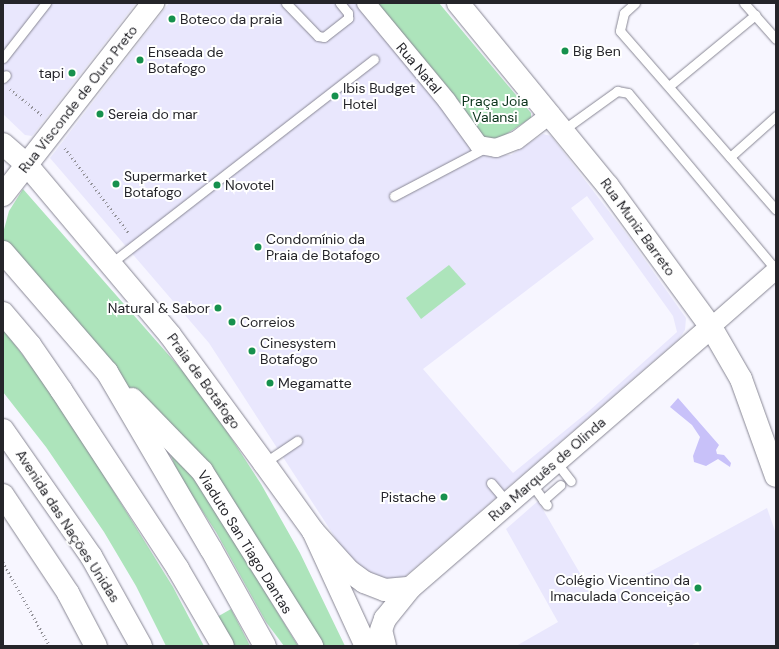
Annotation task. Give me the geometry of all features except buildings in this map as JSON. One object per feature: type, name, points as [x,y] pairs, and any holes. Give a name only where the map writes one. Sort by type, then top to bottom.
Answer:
[{"type":"main road","name":"Rua Visconde de Ouro Preto","points":[[3,195],[153,3]]},
{"type":"main road","name":"Rua Muniz Barreto","points":[[458,3],[608,186],[711,327],[741,379],[776,476]]},
{"type":"main road","name":"Praia de Botafogo","points":[[3,144],[27,165],[170,335],[264,463],[313,531],[366,646]]},
{"type":"main road","points":[[3,252],[107,372],[265,643]]},
{"type":"main road","points":[[3,313],[30,345],[65,397],[178,569],[223,646]]},
{"type":"main road","name":"Rua Marquês de Olinda","points":[[410,588],[508,503],[540,496],[556,462],[711,327]]},
{"type":"main road","name":"Viaduto San Tiago Dantas","points":[[107,372],[202,471],[284,605],[312,646]]},
{"type":"main road","name":"Avenida das Nações Unidas","points":[[3,430],[91,556],[141,646]]},
{"type":"main road","points":[[3,495],[68,593],[96,646]]},
{"type":"main road","points":[[313,531],[349,571],[364,582],[385,590],[410,588]]},
{"type":"main road","points":[[385,646],[381,630],[384,619],[410,588]]},
{"type":"street","name":"Rua Natal","points":[[366,3],[447,101],[474,140],[485,148]]},
{"type":"street","points":[[485,148],[496,148],[557,122]]},
{"type":"street","name":"Rua Marquês de Olinda","points":[[711,327],[776,270]]},
{"type":"lane","points":[[3,58],[46,3]]},
{"type":"lane","points":[[286,3],[318,36],[324,37],[348,18],[348,13],[340,3]]},
{"type":"lane","points":[[635,3],[624,13],[620,32],[669,86],[776,210]]},
{"type":"lane","points":[[744,3],[776,39]]},
{"type":"lane","points":[[669,86],[755,15]]},
{"type":"lane","points":[[110,264],[374,59]]},
{"type":"lane","points":[[557,122],[617,92],[628,94],[776,270]]},
{"type":"lane","points":[[730,157],[776,116]]},
{"type":"lane","points":[[394,196],[485,148]]},
{"type":"lane","points":[[264,463],[298,441]]},
{"type":"lane","points":[[556,462],[571,481]]},
{"type":"lane","points":[[491,483],[508,503]]},
{"type":"lane","points":[[540,496],[560,485]]},
{"type":"path","points":[[8,88],[47,119]]},
{"type":"path","points":[[63,144],[129,233],[139,242]]},
{"type":"path","points":[[3,562],[50,646]]},
{"type":"shaded area","points":[[3,3],[136,3],[32,136],[25,135],[3,114]]},
{"type":"shaded area","points":[[169,3],[359,3],[480,155],[511,155],[543,134],[551,136],[628,236],[686,318],[685,330],[679,339],[387,592],[353,565],[209,343],[50,158]],"holes":[[[587,196],[673,316],[677,332],[589,411],[513,473],[423,369],[594,239],[571,208]]]},
{"type":"shaded area","points":[[678,398],[719,445],[716,450],[717,454],[724,455],[731,463],[730,467],[718,459],[706,466],[694,462],[693,456],[700,437],[692,425],[670,407]]},
{"type":"shaded area","name":"Colégio Vicentino da Imaculada Conceição","points":[[538,501],[596,601],[767,508],[776,534],[776,646],[700,646],[698,642],[690,646],[516,646],[558,622],[506,529]]},
{"type":"green space","name":"Praça Joia Valansi","points":[[377,3],[439,3],[531,113],[531,118],[499,139],[485,139],[455,96]]},
{"type":"green space","points":[[23,189],[202,393],[261,484],[300,553],[345,646],[320,646],[140,401],[4,244],[3,233],[9,211]]},
{"type":"green space","points":[[449,265],[466,284],[421,319],[406,298]]},
{"type":"green space","points":[[3,329],[38,375],[88,450],[173,587],[204,646],[166,646],[136,586],[104,532],[46,447],[3,392]]},
{"type":"green space","points":[[170,453],[181,462],[210,501],[298,646],[284,646],[266,622],[216,532],[177,472]]},
{"type":"green space","points":[[231,609],[250,646],[232,646],[217,617]]},
{"type":"place","name":"Boteco da praia","points":[[172,19]]},
{"type":"place","name":"Big Ben","points":[[565,51]]},
{"type":"place","name":"Enseada de Botafogo","points":[[140,60]]},
{"type":"place","name":"tapi","points":[[72,73]]},
{"type":"place","name":"Ibis Budget Hotel","points":[[335,96]]},
{"type":"place","name":"Sereia do mar","points":[[100,114]]},
{"type":"place","name":"Supermarket Botafogo","points":[[116,184]]},
{"type":"place","name":"Novotel","points":[[217,185]]},
{"type":"place","name":"Condomínio da Praia de Botafogo","points":[[258,247]]},
{"type":"place","name":"Natural & Sabor","points":[[218,308]]},
{"type":"place","name":"Correios","points":[[232,322]]},
{"type":"place","name":"Cinesystem Botafogo","points":[[252,351]]},
{"type":"place","name":"Megamatte","points":[[270,383]]},
{"type":"place","name":"Pistache","points":[[444,497]]},
{"type":"place","name":"Colégio Vicentino da Imaculada Conceição","points":[[698,588]]}]
